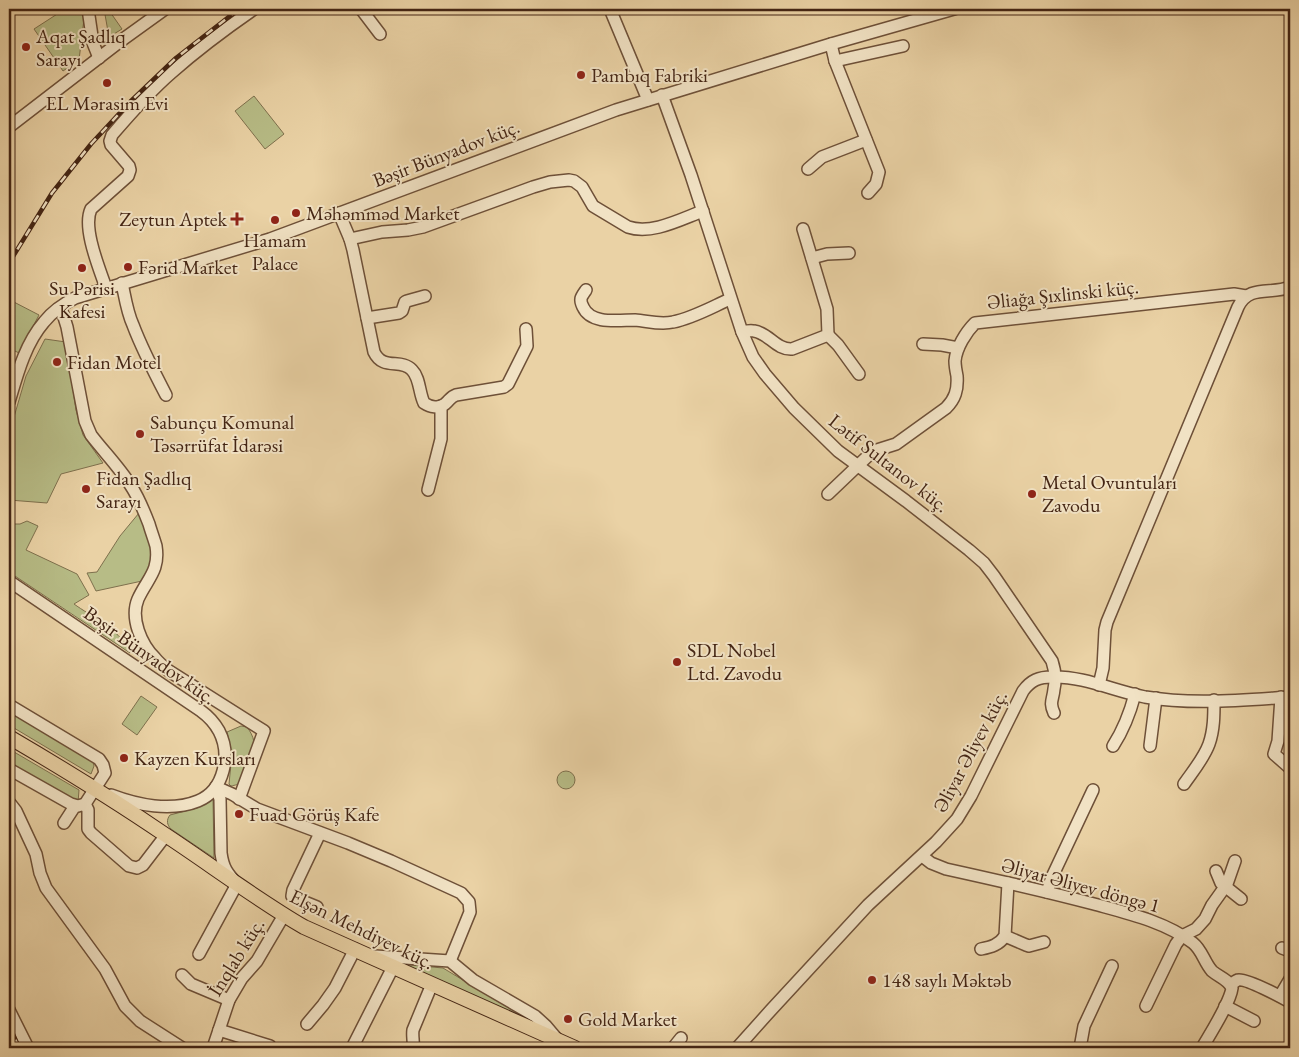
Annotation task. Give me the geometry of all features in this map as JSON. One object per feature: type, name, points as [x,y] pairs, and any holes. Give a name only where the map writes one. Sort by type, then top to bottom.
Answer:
[{"type":"main road","name":"Elşən Mehdiyev küç.","points":[[9,737],[95,789],[304,927],[575,1048]]},
{"type":"street","points":[[88,9],[93,43],[99,58]]},
{"type":"street","points":[[9,127],[165,9]]},
{"type":"street","points":[[106,288],[92,249],[88,216],[91,210],[128,176],[130,170],[129,166],[111,145],[112,135],[169,74],[197,50],[254,9]]},
{"type":"street","points":[[361,9],[380,34]]},
{"type":"street","points":[[610,9],[648,100]]},
{"type":"street","name":"Bəşir Bünyadov küç.","points":[[9,402],[18,371],[41,325],[58,309],[75,298],[270,239],[616,110],[831,44],[954,9]]},
{"type":"street","points":[[831,44],[835,61],[879,172],[876,184],[868,193]]},
{"type":"street","points":[[835,61],[903,46]]},
{"type":"street","name":"Lətif Sultanov küç.","points":[[662,95],[703,211],[730,299],[753,357],[781,394],[838,451],[906,501],[984,563],[1049,655],[1054,666],[1055,677]]},
{"type":"street","points":[[808,169],[822,157],[866,140]]},
{"type":"street","points":[[350,238],[423,227],[534,187],[550,182],[569,180],[578,184],[593,206],[634,229],[657,228],[703,211]]},
{"type":"street","points":[[339,213],[350,238],[374,352],[378,360],[410,368],[416,375],[424,403],[441,406],[456,395],[504,387],[508,384],[527,346],[526,329]]},
{"type":"street","points":[[803,229],[827,309],[828,335],[838,344],[859,374]]},
{"type":"street","points":[[812,258],[827,254],[849,253]]},
{"type":"street","points":[[122,283],[132,324],[166,396]]},
{"type":"street","points":[[1099,685],[1103,668],[1107,622],[1238,307],[1246,296],[1252,293],[1284,290],[1290,287]]},
{"type":"street","points":[[586,290],[580,297],[584,310],[588,314],[616,321],[672,322],[730,299]]},
{"type":"street","name":"Əliağa Şıxlinski küç.","points":[[828,494],[870,454],[896,444],[952,403],[956,395],[957,377],[955,360],[958,348],[971,326],[975,323],[1234,294],[1246,296]]},
{"type":"street","points":[[367,318],[399,313],[402,311],[405,302],[425,296]]},
{"type":"street","points":[[58,309],[67,327],[85,421],[91,435],[127,479],[145,514],[156,546],[156,561],[153,575],[138,600],[136,609],[138,630],[146,647],[155,659],[169,671],[264,732],[239,799]]},
{"type":"street","points":[[742,332],[756,331],[788,350],[828,335]]},
{"type":"street","points":[[923,344],[958,348]]},
{"type":"street","points":[[428,490],[441,439],[441,406]]},
{"type":"street","name":"Bəşir Bünyadov küç.","points":[[9,581],[208,717],[221,735],[225,754],[223,771],[216,787]]},
{"type":"street","points":[[1054,713],[1051,706],[1055,677]]},
{"type":"street","name":"Əliyar Əliyev küç.","points":[[737,1048],[868,905],[947,831],[963,811],[1023,691],[1032,680],[1055,677],[1070,678],[1135,694],[1171,700],[1286,697]]},
{"type":"street","points":[[1113,746],[1122,733],[1135,694]]},
{"type":"street","points":[[1286,697],[1274,754],[1290,768]]},
{"type":"street","points":[[1150,746],[1156,698]]},
{"type":"street","points":[[1184,784],[1209,744],[1213,726],[1214,700]]},
{"type":"street","points":[[9,705],[99,759],[103,765],[105,773],[95,789],[64,823]]},
{"type":"street","points":[[9,769],[80,805],[89,815],[88,829],[91,833],[129,866],[137,868],[143,865],[166,835]]},
{"type":"street","points":[[216,787],[267,814],[348,843],[461,892],[469,902],[470,912],[450,961]]},
{"type":"street","points":[[95,789],[140,804],[178,806],[206,797],[216,787]]},
{"type":"street","points":[[200,954],[238,884],[224,868],[222,861],[220,799],[216,787]]},
{"type":"street","points":[[1047,892],[1052,877],[1093,790]]},
{"type":"street","points":[[9,802],[19,816],[36,854],[40,873],[46,888],[105,969],[125,1006],[140,1021],[175,1047]]},
{"type":"street","points":[[317,907],[292,896],[293,890],[320,833]]},
{"type":"street","name":"Əliyar Əliyev döngə 1","points":[[922,856],[936,866],[1047,892],[1143,918],[1182,936],[1198,947],[1210,969],[1231,985]]},
{"type":"street","points":[[1146,1006],[1176,944],[1182,936],[1196,929],[1205,919],[1225,887],[1235,861]]},
{"type":"street","points":[[1216,871],[1218,879],[1225,887],[1241,899]]},
{"type":"street","points":[[980,949],[996,945],[1005,936],[1008,883]]},
{"type":"street","name":"İnqlab küç.","points":[[213,1048],[229,1000],[242,978],[257,961],[284,915]]},
{"type":"street","points":[[1005,936],[1029,946],[1044,942]]},
{"type":"street","points":[[307,1024],[335,988],[355,949]]},
{"type":"street","points":[[369,956],[450,961],[473,980],[535,1016],[558,1041]]},
{"type":"street","points":[[1080,1048],[1084,1026],[1112,966]]},
{"type":"street","points":[[352,1048],[393,967]]},
{"type":"street","points":[[182,975],[191,984],[229,1000]]},
{"type":"street","points":[[1202,1048],[1225,1006],[1231,992],[1231,985],[1235,981],[1244,981],[1285,999],[1290,979]]},
{"type":"street","points":[[413,1048],[413,1030],[432,984]]},
{"type":"street","points":[[1225,1006],[1254,1022]]},
{"type":"street","points":[[9,1010],[28,1048]]},
{"type":"street","points":[[219,1030],[270,1046]]},
{"type":"street","points":[[673,1048],[681,1038]]},
{"type":"green space","points":[[65,9],[84,9],[85,11],[79,60],[63,71],[34,29]]},
{"type":"green space","points":[[104,9],[108,9],[122,29],[109,37]]},
{"type":"green space","points":[[254,96],[284,134],[265,149],[235,111]]},
{"type":"green space","points":[[10,300],[39,315],[19,353],[9,348]]},
{"type":"green space","points":[[45,339],[66,342],[76,410],[83,435],[103,463],[61,474],[47,503],[9,500],[9,434],[26,376]]},
{"type":"green space","points":[[139,513],[152,551],[148,573],[142,581],[96,591],[87,573],[97,572],[120,536]]},
{"type":"green space","points":[[27,521],[38,526],[26,550],[77,574],[89,595],[74,604],[122,639],[130,653],[9,572],[9,524],[20,524]]},
{"type":"green space","points":[[141,696],[157,707],[137,735],[122,724]]},
{"type":"green space","points":[[9,710],[92,758],[94,766],[91,774],[9,725]]},
{"type":"green space","points":[[241,726],[247,727],[254,740],[254,745],[242,781],[231,786],[229,784],[232,754],[227,732]]},
{"type":"green space","points":[[9,749],[79,790],[78,803],[9,764]]},
{"type":"green space","points":[[566,771],[572,774],[575,780],[572,786],[566,789],[560,786],[557,780],[560,774]]},
{"type":"green space","points":[[213,799],[214,858],[171,829],[168,822],[170,815],[197,808]]},
{"type":"green space","points":[[410,965],[443,968],[534,1023],[404,967]]},
{"type":"railway","points":[[9,263],[52,193],[91,144],[130,102],[176,58],[239,9]]},
{"type":"railway","points":[[9,1025],[19,1048]]},
{"type":"place","name":"Aqat Şadlıq Sarayı","points":[[26,47]]},
{"type":"place","name":"Pambıq Fabriki","points":[[581,75]]},
{"type":"place","name":"EL Mərasim Evi","points":[[107,83]]},
{"type":"place","name":"Məhəmməd Market","points":[[296,213]]},
{"type":"place","name":"Zeytun Aptek","points":[[237,219]]},
{"type":"place","name":"Hamam Palace","points":[[275,220]]},
{"type":"place","name":"Fərid Market","points":[[128,267]]},
{"type":"place","name":"Su Pərisi Kafesi","points":[[82,268]]},
{"type":"place","name":"Fidan Motel","points":[[57,362]]},
{"type":"place","name":"Sabunçu Komunal Təsərrüfat İdarəsi","points":[[140,434]]},
{"type":"place","name":"Fidan Şadlıq Sarayı","points":[[86,489]]},
{"type":"place","name":"Metal Ovuntuları Zavodu","points":[[1032,494]]},
{"type":"place","name":"SDL Nobel Ltd. Zavodu","points":[[677,662]]},
{"type":"place","name":"Kayzen Kursları","points":[[124,758]]},
{"type":"place","name":"Fuad Görüş Kafe","points":[[239,814]]},
{"type":"place","name":"148 saylı Məktəb","points":[[872,980]]},
{"type":"place","name":"Gold Market","points":[[568,1019]]}]
